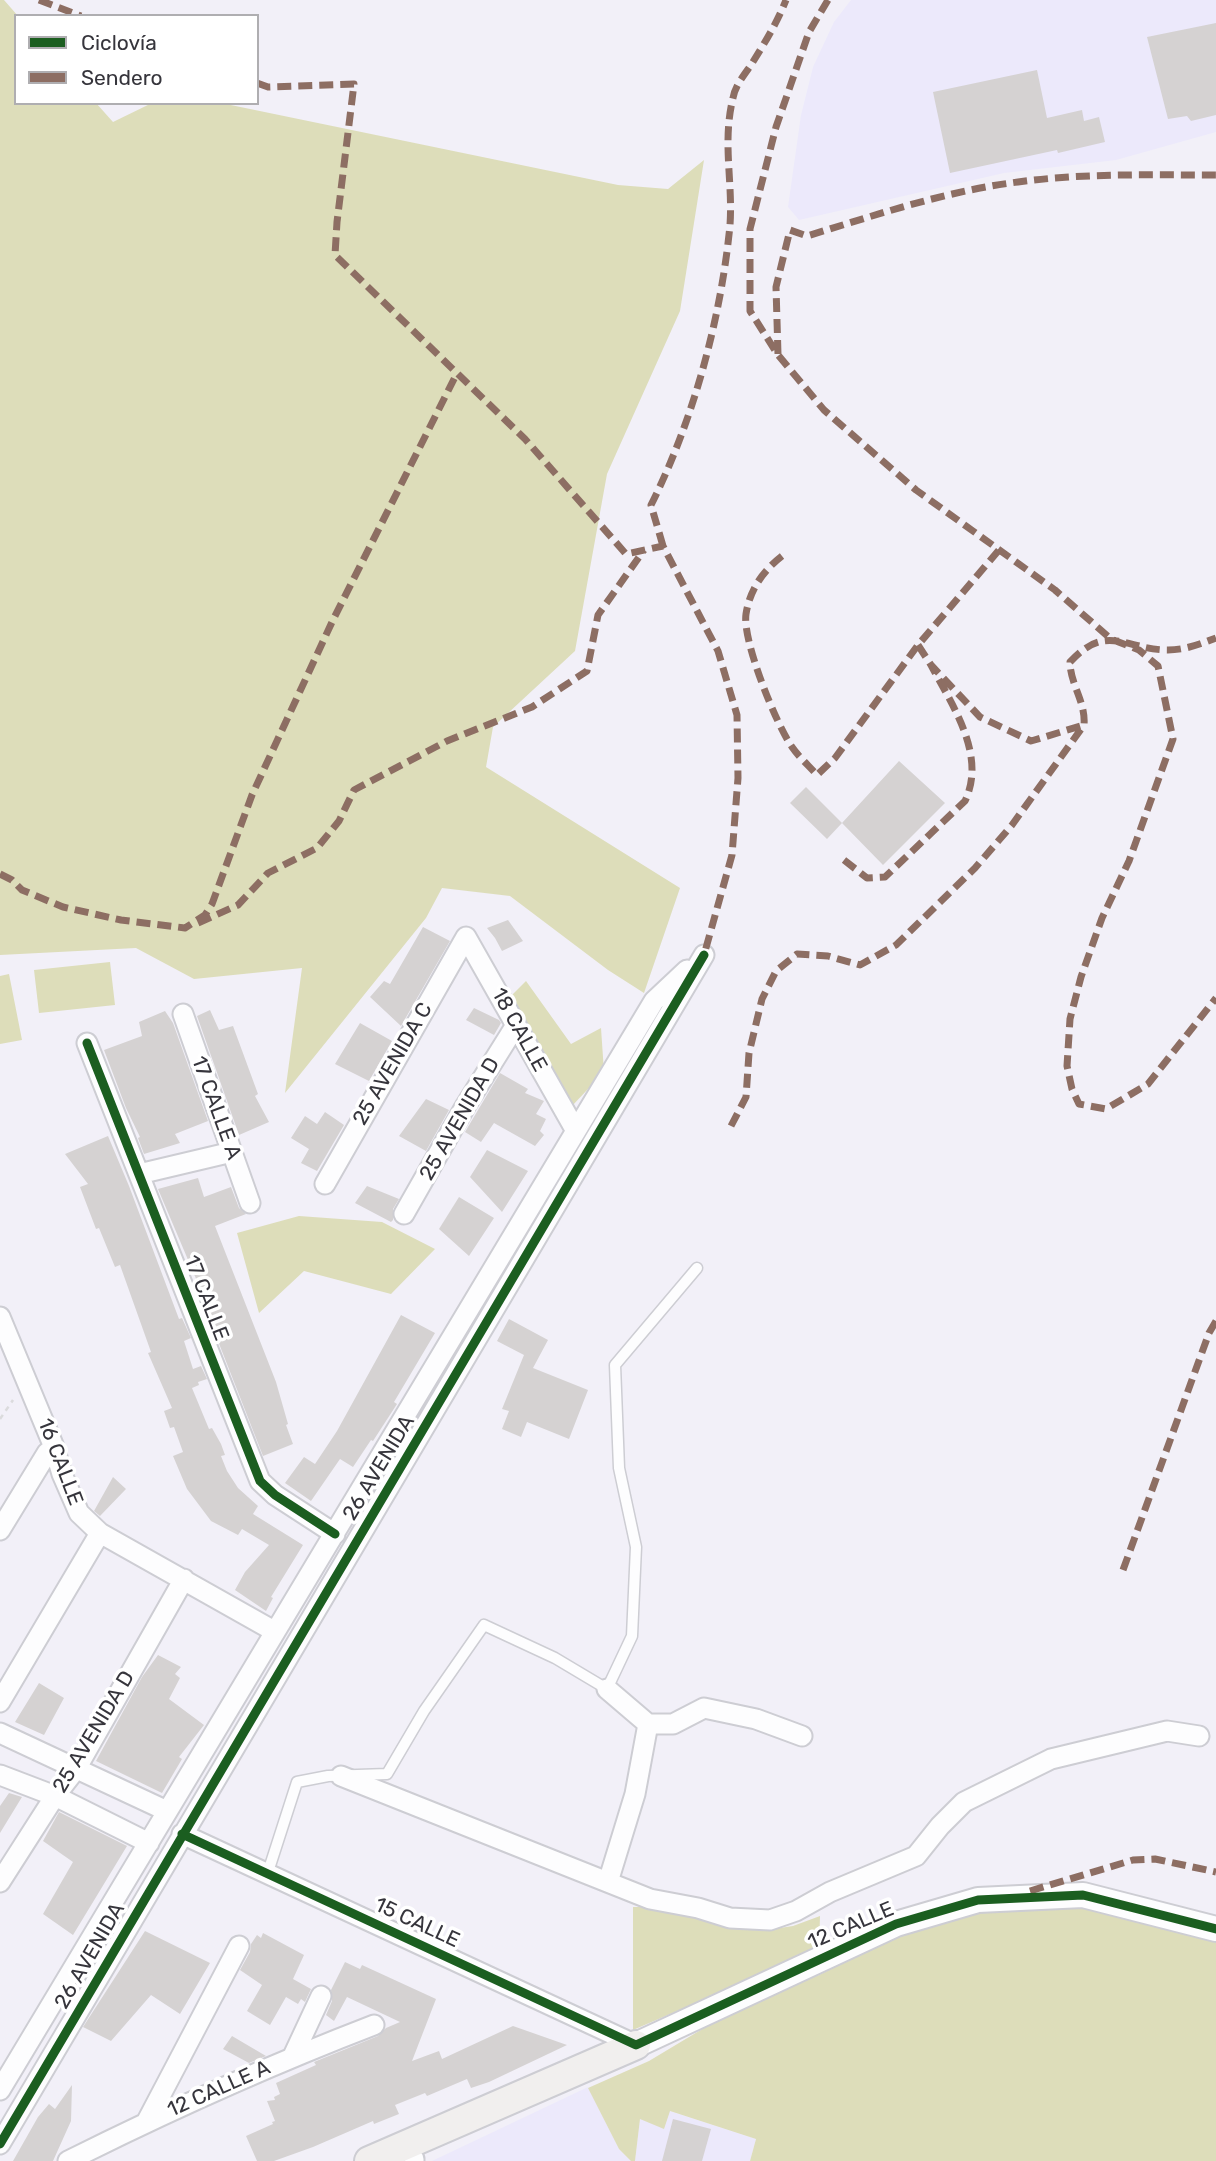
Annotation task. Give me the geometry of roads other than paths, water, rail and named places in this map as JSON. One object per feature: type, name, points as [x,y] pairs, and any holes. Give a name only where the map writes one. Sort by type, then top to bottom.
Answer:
[{"type":"main road","name":"12 CALLE","points":[[413,2161],[611,2065],[636,2045]]},
{"type":"main road","name":"12 CALLE","points":[[369,2161],[636,2045]]},
{"type":"street","name":"18 CALLE","points":[[462,944],[466,937],[576,1131]]},
{"type":"street","name":"25 AVENIDA C","points":[[325,1184],[462,944]]},
{"type":"street","name":"26 AVENIDA","points":[[0,2090],[654,1001],[704,955],[0,2144]]},
{"type":"street","name":"17 CALLE A","points":[[183,1014],[250,1203]]},
{"type":"street","name":"25 AVENIDA D","points":[[404,1214],[466,1105],[516,1025]]},
{"type":"street","name":"17 CALLE","points":[[87,1043],[260,1481],[335,1534]]},
{"type":"street","points":[[139,1174],[232,1152]]},
{"type":"street","name":"16 CALLE","points":[[0,1317],[3,1348],[54,1447],[79,1513],[100,1534],[184,1578],[274,1631]]},
{"type":"street","points":[[0,1530],[47,1453],[54,1447]]},
{"type":"street","points":[[0,1702],[100,1534]]},
{"type":"street","name":"25 AVENIDA D","points":[[0,1882],[55,1796],[76,1769],[184,1578]]},
{"type":"street","points":[[607,1689],[648,1724],[673,1724],[704,1708],[756,1719],[802,1736]]},
{"type":"street","points":[[608,1882],[635,1794],[648,1724]]},
{"type":"street","points":[[341,1776],[650,1899],[698,1908],[730,1918],[770,1920],[796,1911],[830,1892],[916,1856],[964,1802],[1051,1759],[1167,1731],[1199,1736]]},
{"type":"street","points":[[0,1733],[167,1811]]},
{"type":"street","points":[[0,1775],[55,1796],[149,1843]]},
{"type":"street","name":"15 CALLE","points":[[183,1834],[636,2045]]},
{"type":"street","name":"12 CALLE","points":[[636,2045],[896,1924],[978,1900],[1083,1895],[1216,1929]]},
{"type":"street","points":[[147,2121],[239,1946]]},
{"type":"street","points":[[293,2056],[321,1996]]},
{"type":"street","name":"12 CALLE A","points":[[68,2161],[147,2121],[293,2056],[374,2025]]},
{"type":"lane","points":[[268,1872],[298,1782],[341,1776],[387,1774],[425,1711],[484,1625],[555,1658],[607,1689],[632,1636],[636,1547],[619,1468],[615,1365],[697,1268]]}]
